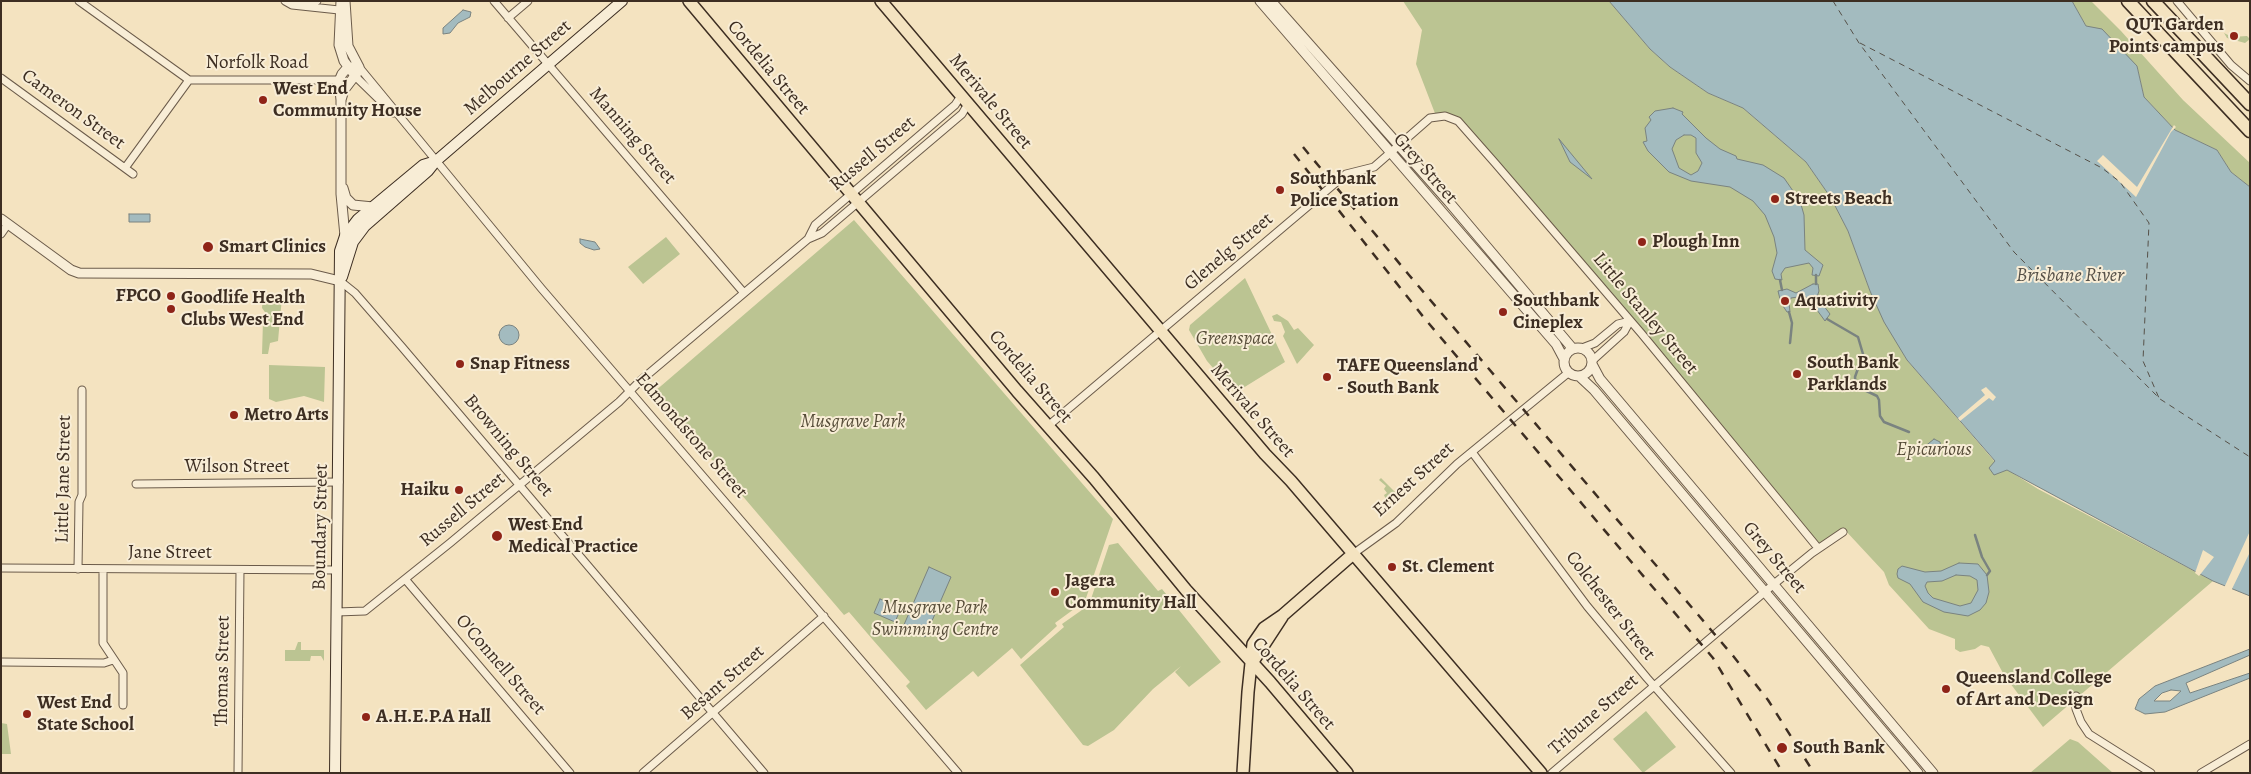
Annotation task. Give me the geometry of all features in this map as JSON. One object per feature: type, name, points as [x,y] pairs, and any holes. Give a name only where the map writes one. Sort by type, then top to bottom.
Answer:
[{"type":"highway","points":[[2123,1],[2141,15]]},
{"type":"highway","points":[[2128,1],[2250,130]]},
{"type":"highway","points":[[2153,1],[2250,104]]},
{"type":"main road","name":"Melbourne Street","points":[[340,281],[354,242],[361,230],[428,171],[436,161],[622,1]]},
{"type":"main road","name":"Cordelia Street","points":[[689,1],[1186,590],[1252,663],[1346,773]]},
{"type":"main road","name":"Merivale Street","points":[[881,1],[1160,330],[1541,773]]},
{"type":"main road","name":"Melbourne Street","points":[[340,281],[340,251],[345,236],[354,223],[423,165],[436,161]]},
{"type":"main road","name":"Boundary Street","points":[[336,773],[340,281]]},
{"type":"main road","name":"Ernest Street","points":[[1243,773],[1248,692],[1252,663],[1283,615],[1354,554]]},
{"type":"street","name":"Norfolk Road","points":[[79,1],[189,80],[340,80]]},
{"type":"street","points":[[289,3],[317,1]]},
{"type":"street","points":[[341,100],[346,87],[356,77],[359,67],[348,46],[345,1]]},
{"type":"street","name":"Manning Street","points":[[494,1],[744,293]]},
{"type":"street","points":[[508,18],[528,1]]},
{"type":"street","name":"Grey Street","points":[[1260,1],[1556,344],[1564,359]]},
{"type":"street","name":"Grey Street","points":[[1271,1],[1578,348]]},
{"type":"street","points":[[2177,1],[2232,65],[2250,81]]},
{"type":"street","points":[[289,3],[340,6],[339,45],[348,68],[356,77]]},
{"type":"street","points":[[348,68],[359,67]]},
{"type":"street","name":"Edmondstone Street","points":[[359,67],[541,288],[631,390],[958,773]]},
{"type":"street","points":[[345,236],[341,181],[340,80],[348,68]]},
{"type":"street","name":"Edmondstone Street","points":[[356,77],[377,100],[401,119]]},
{"type":"street","name":"Cameron Street","points":[[1,78],[133,174]]},
{"type":"street","name":"Cameron Street","points":[[125,168],[189,80]]},
{"type":"street","name":"Russell Street","points":[[337,612],[365,611],[405,579],[519,485],[808,239],[822,233],[856,197],[955,105],[964,100]]},
{"type":"street","name":"Russell Street","points":[[808,239],[815,224],[856,197],[962,114],[964,100]]},
{"type":"street","name":"Glenelg Street","points":[[1048,426],[1346,174],[1374,166],[1422,124],[1436,116]]},
{"type":"street","name":"Little Stanley Street","points":[[1436,116],[1449,116],[1458,121],[1630,321],[1818,548]]},
{"type":"street","points":[[341,181],[345,196],[352,204],[359,208],[373,207]]},
{"type":"street","points":[[1,234],[5,221],[70,270],[78,273],[311,274],[340,281]]},
{"type":"street","name":"Browning Street","points":[[340,281],[355,293],[764,773]]},
{"type":"street","points":[[1630,321],[1624,332],[1592,363],[1588,372],[1580,376],[1568,373],[1564,366],[1564,359],[1578,348],[1595,343],[1618,324],[1630,321]]},
{"type":"street","points":[[1578,348],[1590,353],[1592,363]]},
{"type":"street","name":"Grey Street","points":[[1592,363],[1600,379],[1933,773]]},
{"type":"street","name":"Ernest Street","points":[[1354,554],[1396,523],[1472,452],[1568,373]]},
{"type":"street","name":"Grey Street","points":[[1580,376],[1594,390],[1918,773]]},
{"type":"street","name":"Little Jane Street","points":[[78,569],[79,502],[82,495],[82,390]]},
{"type":"street","name":"Colchester Street","points":[[1472,452],[1587,606],[1654,686],[1731,773]]},
{"type":"street","name":"Wilson Street","points":[[136,484],[339,482]]},
{"type":"street","name":"Tribune Street","points":[[1552,773],[1764,592],[1818,548],[1843,532]]},
{"type":"street","name":"Jane Street","points":[[1,568],[338,570]]},
{"type":"street","points":[[103,569],[103,643],[123,673],[122,704]]},
{"type":"street","name":"Thomas Street","points":[[238,773],[240,570]]},
{"type":"street","name":"O'Connell Street","points":[[405,579],[570,773]]},
{"type":"street","name":"Besant Street","points":[[643,773],[824,616]]},
{"type":"street","points":[[1,662],[104,663],[113,660]]},
{"type":"street","points":[[2076,696],[2076,709],[2080,722],[2096,740],[2134,760],[2151,773]]},
{"type":"street","points":[[2201,773],[2250,744]]},
{"type":"green space","name":"South Bank Parklands","points":[[1403,1],[1609,1],[1650,49],[1670,67],[1708,93],[1743,108],[1806,162],[1831,198],[1848,231],[1870,291],[1907,360],[1995,462],[2038,489],[2213,581],[2043,727],[2004,675],[1989,647],[1981,645],[1975,649],[1960,652],[1955,649],[1955,639],[1929,629],[1889,585],[1884,572],[1844,529],[1818,548],[1458,121],[1436,116],[1416,64],[1422,30]]},
{"type":"green space","points":[[2072,1],[2091,1],[2121,31],[2183,100],[2250,163],[2250,187],[2231,172],[2217,150],[2175,130],[2144,97],[2137,66],[2086,26]]},
{"type":"green space","points":[[2224,33],[2232,37],[2247,36],[2250,39],[2245,43],[2227,38]]},
{"type":"green space","name":"Musgrave Park","points":[[854,220],[1113,519],[1085,601],[1055,623],[1057,626],[1021,659],[1012,648],[978,677],[973,671],[926,710],[906,686],[910,682],[849,612],[844,615],[654,392]]},
{"type":"green space","points":[[666,237],[680,254],[643,284],[628,267]]},
{"type":"green space","name":"Greenspace","points":[[1245,278],[1285,362],[1235,393],[1207,361],[1189,330],[1190,325]]},
{"type":"green space","points":[[263,296],[282,297],[278,341],[270,343],[268,354],[262,354],[263,321],[267,315],[262,308]]},
{"type":"green space","points":[[1277,314],[1288,321],[1294,330],[1298,328],[1314,345],[1297,364],[1283,336],[1285,332],[1281,322],[1274,321],[1272,316]]},
{"type":"green space","points":[[269,365],[325,367],[324,402],[304,396],[276,402],[269,399]]},
{"type":"green space","points":[[1381,478],[1398,495],[1388,504],[1384,495],[1387,493],[1384,489],[1386,486],[1379,480]]},
{"type":"green space","points":[[1118,543],[1158,591],[1162,589],[1221,662],[1189,687],[1175,672],[1181,666],[1153,689],[1114,730],[1088,746],[1083,745],[1020,665],[1064,627],[1062,624],[1089,605],[1109,545]]},
{"type":"green space","points":[[298,642],[301,642],[301,650],[324,650],[324,661],[321,656],[311,656],[310,661],[285,661],[285,650],[295,650]]},
{"type":"green space","points":[[1646,711],[1676,747],[1643,773],[1613,739]]},
{"type":"green space","points":[[1,723],[7,724],[11,754],[1,754]]},
{"type":"green space","points":[[2070,739],[2078,742],[2113,773],[2030,773]]},
{"type":"water","name":"Brisbane River","points":[[1609,1],[2072,1],[2086,26],[2102,29],[2137,66],[2144,97],[2175,130],[2217,150],[2231,172],[2250,187],[2250,596],[2213,581],[2007,470],[1994,475],[1989,468],[1995,461],[1907,360],[1884,322],[1870,291],[1848,231],[1831,198],[1806,162],[1743,108],[1708,93],[1670,67],[1650,49]]},
{"type":"water","points":[[463,10],[471,12],[470,17],[458,23],[450,33],[443,34],[443,28]]},
{"type":"water","points":[[1673,108],[1683,112],[1682,114],[1706,138],[1720,149],[1736,156],[1737,159],[1763,165],[1784,178],[1800,201],[1804,215],[1805,250],[1823,265],[1819,276],[1812,275],[1813,268],[1809,263],[1785,268],[1781,274],[1782,280],[1775,279],[1772,271],[1777,253],[1774,237],[1765,215],[1753,201],[1730,187],[1691,181],[1669,172],[1648,151],[1643,142],[1647,141],[1645,128],[1651,120],[1649,117],[1655,111]],"holes":[[[1684,135],[1691,135],[1696,138],[1696,153],[1702,163],[1698,171],[1691,175],[1679,168],[1672,149],[1676,140]]]},
{"type":"water","points":[[1559,139],[1592,179],[1570,162]]},
{"type":"water","points":[[129,214],[150,214],[150,222],[129,222]]},
{"type":"water","points":[[580,239],[595,242],[600,249],[594,250],[585,247],[580,243]]},
{"type":"water","name":"Aquativity","points":[[1813,284],[1818,284],[1819,291],[1817,297],[1830,314],[1825,321],[1809,299],[1804,296],[1791,298],[1789,303],[1790,312],[1787,312],[1781,303],[1778,291],[1787,289],[1796,293]]},
{"type":"water","points":[[509,325],[516,328],[519,335],[516,342],[509,345],[502,342],[499,335],[502,328]]},
{"type":"water","points":[[1934,439],[1940,442],[1941,447],[1930,456],[1925,456],[1923,448]]},
{"type":"water","points":[[1959,563],[1978,564],[1987,575],[1989,592],[1986,603],[1980,610],[1968,616],[1944,612],[1923,602],[1910,584],[1898,578],[1897,574],[1898,569],[1902,566],[1925,572],[1941,571]],"holes":[[[1956,575],[1970,576],[1977,580],[1978,590],[1971,603],[1960,606],[1933,598],[1925,586],[1927,582],[1942,581]]]},
{"type":"water","points":[[929,567],[951,577],[925,637],[903,627]]},
{"type":"water","points":[[880,599],[901,608],[895,622],[874,613]]},
{"type":"water","points":[[2250,649],[2250,655],[2186,683],[2190,693],[2250,673],[2250,678],[2165,712],[2145,714],[2135,709],[2139,699],[2155,686]],"holes":[[[2171,690],[2181,691],[2170,701],[2154,701],[2162,693]]]},
{"type":"pier","points":[[2174,125],[2176,127],[2171,132],[2136,197],[2097,161],[2103,155],[2137,187]]},
{"type":"pier","points":[[1986,387],[1996,397],[1993,401],[1989,398],[1960,421],[1958,418],[1985,395],[1981,390]]},
{"type":"pier","points":[[2250,531],[2250,552],[2231,591],[2224,588]]},
{"type":"pier","points":[[2203,550],[2214,557],[2199,576],[2195,573]]},
{"type":"waterway","points":[[1816,275],[1816,284]]},
{"type":"waterway","points":[[1780,280],[1782,290]]},
{"type":"waterway","points":[[1789,312],[1792,323],[1790,343]]},
{"type":"waterway","points":[[1827,319],[1858,337],[1863,354],[1855,377],[1856,386],[1877,396],[1880,416],[1884,422],[1909,432]]},
{"type":"waterway","points":[[1975,535],[1982,557],[1990,571],[1987,575]]},
{"type":"ferry route","points":[[1833,1],[1859,43],[2014,252],[2160,399],[2250,457]]},
{"type":"ferry route","points":[[1860,43],[2102,168],[2120,182],[2149,223],[2143,361],[2159,398]]},
{"type":"railway","points":[[1303,147],[1409,275],[1734,657],[1768,700],[1814,773]]},
{"type":"railway","points":[[1294,154],[1425,319],[1713,658],[1783,773]]},
{"type":"place","name":"QUT Garden Points campus","points":[[2234,36]]},
{"type":"place","name":"West End Community House","points":[[263,100]]},
{"type":"place","name":"Southbank Police Station","points":[[1280,190]]},
{"type":"place","name":"Streets Beach","points":[[1775,199]]},
{"type":"place","name":"Plough Inn","points":[[1642,242]]},
{"type":"place","name":"Smart Clinics","points":[[208,247]]},
{"type":"place","name":"FPCO","points":[[171,296]]},
{"type":"place","name":"Aquativity","points":[[1785,301]]},
{"type":"place","name":"Goodlife Health Clubs West End","points":[[171,309]]},
{"type":"place","name":"Southbank Cineplex","points":[[1503,312]]},
{"type":"place","name":"Snap Fitness","points":[[460,364]]},
{"type":"place","name":"South Bank Parklands","points":[[1797,374]]},
{"type":"place","name":"TAFE Queensland - South Bank","points":[[1327,377]]},
{"type":"place","name":"Metro Arts","points":[[234,415]]},
{"type":"place","name":"Haiku","points":[[459,490]]},
{"type":"place","name":"West End Medical Practice","points":[[497,536]]},
{"type":"place","name":"St. Clement","points":[[1392,567]]},
{"type":"place","name":"Jagera Community Hall","points":[[1055,592]]},
{"type":"place","name":"Queensland College of Art and Design","points":[[1946,689]]},
{"type":"place","name":"West End State School","points":[[27,714]]},
{"type":"place","name":"A.H.E.P.A Hall","points":[[366,717]]},
{"type":"place","name":"South Bank","points":[[1782,748]]},
{"type":"park label","name":"Epicurious","points":[[1934,450]]},
{"type":"park label","name":"Musgrave Park Swimming Centre","points":[[935,619]]}]
